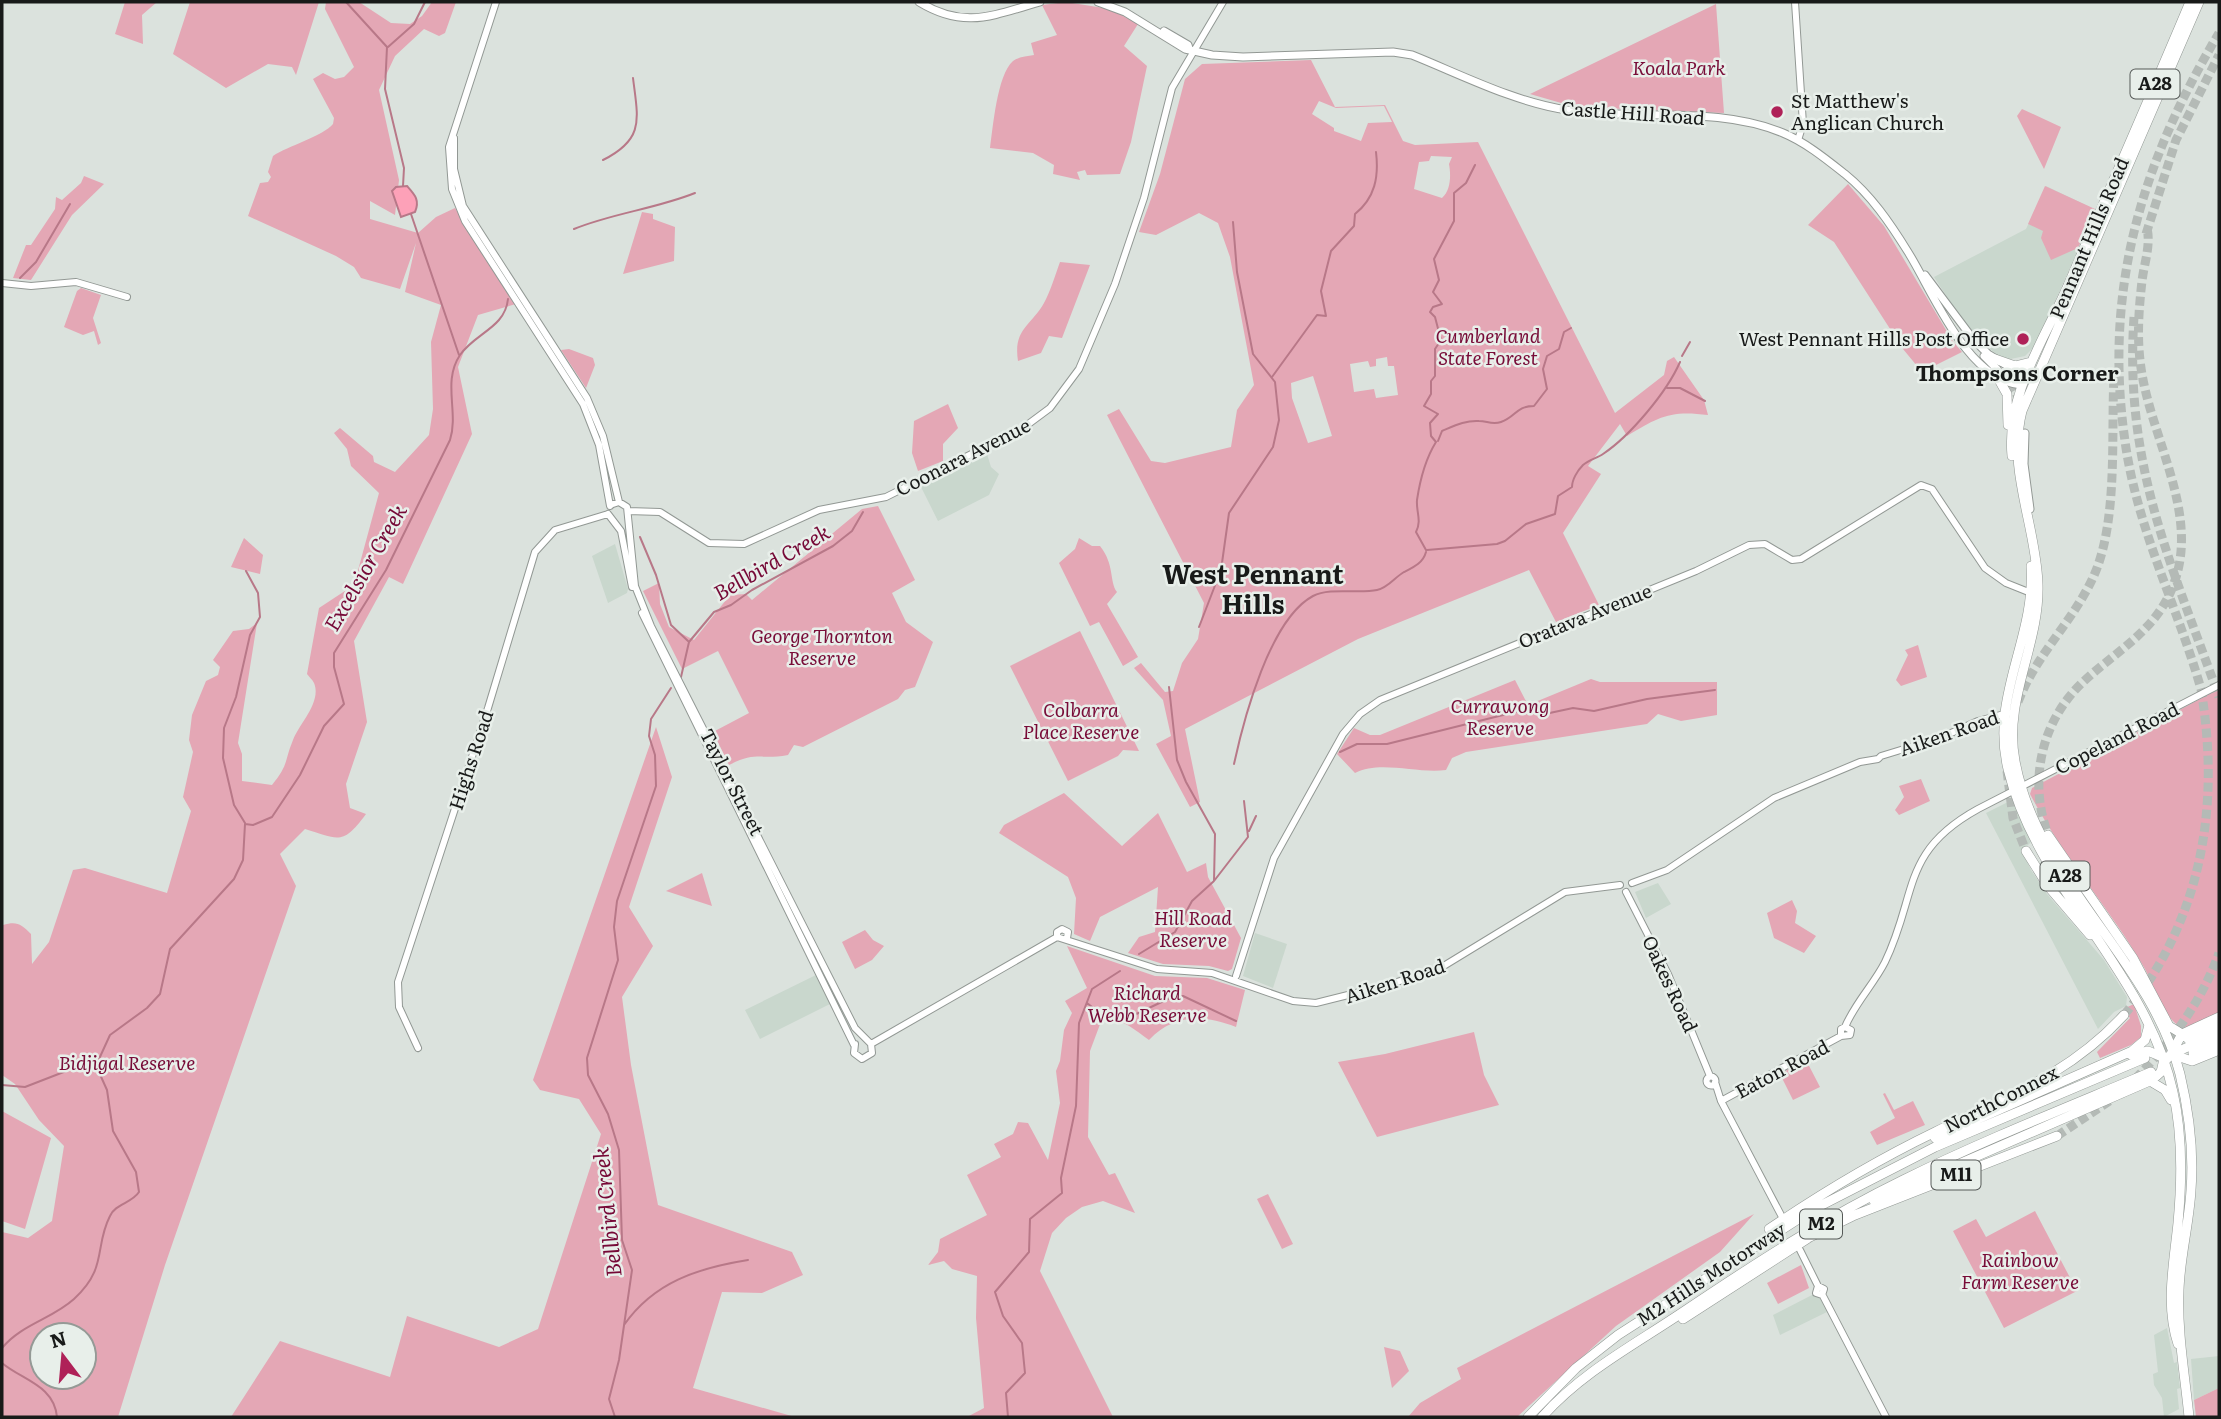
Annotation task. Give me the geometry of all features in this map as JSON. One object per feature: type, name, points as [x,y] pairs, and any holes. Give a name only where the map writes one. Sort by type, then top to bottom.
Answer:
[{"type":"highway","name":"Pennant Hills Road","points":[[2107,206],[2190,2]]},
{"type":"highway","name":"Pennant Hills Road","points":[[2189,1417],[2179,1304],[2192,1167],[2190,1131],[2168,1052],[2163,1022],[2062,872],[2018,788],[2013,750],[2014,707],[2035,618],[2038,578],[2019,471],[2017,440],[2022,411],[2034,366],[2052,324],[2199,2]]},
{"type":"highway","points":[[1994,359],[2015,366],[2034,366]]},
{"type":"highway","name":"Pennant Hills Road","points":[[2034,366],[2021,385],[2011,433],[2012,464],[2031,566],[2031,593],[2003,715],[2005,756],[2045,856],[2113,959],[2168,1052]]},
{"type":"highway","points":[[1997,373],[2007,394],[2011,433]]},
{"type":"highway","points":[[2027,802],[2123,943],[2151,991],[2163,1022]]},
{"type":"highway","points":[[2026,850],[2048,886],[2113,959]]},
{"type":"highway","points":[[2080,888],[2138,975],[2163,1022],[2185,1037],[2219,1024]]},
{"type":"highway","points":[[2138,975],[2151,991]]},
{"type":"highway","name":"NorthConnex","points":[[1866,1168],[2046,1079],[2082,1055],[2124,1015]]},
{"type":"highway","points":[[2178,1115],[2167,1092],[2150,1077],[2161,1072],[2168,1052],[2185,1037],[2219,1017]]},
{"type":"highway","points":[[2109,1061],[2141,1045],[2149,1032],[2148,1020]]},
{"type":"highway","points":[[2168,1052],[2219,1033]]},
{"type":"highway","points":[[2168,1052],[2188,1061],[2219,1041]]},
{"type":"highway","points":[[2176,1075],[2198,1055],[2219,1050]]},
{"type":"highway","name":"M2","points":[[1636,1322],[1648,1310],[1794,1212],[1866,1168],[2109,1061],[2146,1052],[2168,1052]]},
{"type":"highway","name":"M2 Hills Motorway","points":[[1528,1417],[1576,1368],[1636,1322],[1775,1232],[1881,1172],[1964,1134],[2146,1058]]},
{"type":"highway","name":"Pennant Hills Road","points":[[2176,1075],[2182,1169],[2172,1285],[2173,1318],[2182,1352]]},
{"type":"highway","name":"M2","points":[[1807,1239],[1925,1177],[2150,1077]]},
{"type":"highway","name":"M2 Hills Motorway","points":[[1542,1417],[1594,1370],[1709,1293],[1844,1211],[1962,1152],[2150,1077]]},
{"type":"highway","name":"M11","points":[[1807,1239],[1855,1215],[2057,1136]]},
{"type":"highway","name":"M2 Hills Motorway","points":[[1594,1370],[1642,1344],[1807,1239]]},
{"type":"highway","points":[[2173,1318],[2179,1304]]},
{"type":"main road","points":[[919,2],[942,14],[971,19],[990,18],[1025,3]]},
{"type":"main road","points":[[926,2],[949,12],[977,15],[1040,2]]},
{"type":"main road","name":"Castle Hill Road","points":[[1098,2],[1125,12],[1176,44],[1238,58],[1393,52],[1412,55],[1533,102],[1561,109],[1730,121],[1772,129],[1798,140],[1860,187],[1883,214],[1910,254],[1953,330],[1997,373],[2021,385]]},
{"type":"main road","name":"Castle Hill Road","points":[[1110,2],[1145,19],[1192,49]]},
{"type":"main road","points":[[1924,276],[1959,322],[1994,359],[2012,370],[2008,378],[1997,373]]},
{"type":"main road","points":[[2025,433],[2025,472],[2038,578]]},
{"type":"street","points":[[454,129],[454,169],[459,195],[469,217],[590,405],[603,436],[619,502],[628,513],[624,520],[614,521],[608,514],[610,505],[599,445],[583,404],[458,207],[452,190],[448,154],[454,129],[496,2]]},
{"type":"street","name":"Coonara Avenue","points":[[628,513],[649,509],[660,512],[709,543],[744,544],[819,510],[886,497],[1037,418],[1070,383],[1086,354],[1115,284],[1144,198],[1168,98],[1192,49],[1223,2]]},
{"type":"street","points":[[1795,2],[1803,124],[1809,148]]},
{"type":"street","points":[[1798,140],[1803,124]]},
{"type":"street","points":[[502,268],[507,284]]},
{"type":"street","points":[[2,283],[31,286],[76,282],[127,297]]},
{"type":"street","name":"Oratava Avenue","points":[[1235,979],[1274,858],[1343,734],[1360,714],[1380,700],[1696,571],[1746,546],[1765,544],[1797,561],[1921,485],[1932,489],[1990,573],[2031,593]]},
{"type":"street","points":[[610,505],[619,502]]},
{"type":"street","name":"Taylor Street","points":[[628,513],[635,586],[652,626],[855,1028],[868,1042]]},
{"type":"street","name":"Highs Road","points":[[418,1048],[399,1007],[398,982],[488,708],[535,552],[555,530],[608,514]]},
{"type":"street","name":"Taylor Street","points":[[614,521],[621,531],[631,583],[651,634],[854,1045]]},
{"type":"street","name":"Copeland Road","points":[[2018,788],[2219,685]]},
{"type":"street","name":"Aiken Road","points":[[868,1042],[1057,937],[1061,941],[1067,938],[1157,970],[1212,974],[1235,979],[1305,1003],[1343,998],[1450,964],[1562,893],[1580,888],[1620,885],[1624,880],[1632,883],[1667,870],[1774,798],[1878,757],[2003,715],[2014,707]]},
{"type":"street","name":"Eaton Road","points":[[1720,1099],[1841,1036],[1840,1031],[1886,960],[1915,871],[1926,851],[1946,829],[2018,788]]},
{"type":"street","points":[[1626,892],[1632,889],[1632,883]]},
{"type":"street","name":"Oakes Road","points":[[1620,885],[1668,974],[1710,1076],[1714,1077],[1713,1084],[1720,1099]]},
{"type":"street","points":[[868,1042],[872,1053],[865,1059],[856,1056],[854,1045],[868,1042]]},
{"type":"street","points":[[1720,1099],[1781,1215]]},
{"type":"street","points":[[1800,1250],[1818,1286],[1825,1289],[1822,1294],[1886,1417]]},
{"type":"shaded area","points":[[407,186],[417,204],[415,212],[401,217],[392,191],[396,187]]},
{"type":"shaded area","points":[[2046,186],[2096,210],[2035,346],[2025,356],[2006,360],[1992,351],[1964,323],[1934,277],[2026,229]]},
{"type":"shaded area","points":[[987,454],[991,467],[999,474],[989,495],[938,521],[921,487]]},
{"type":"shaded area","points":[[615,544],[628,589],[627,593],[608,603],[592,556]]},
{"type":"shaded area","points":[[2012,800],[2031,842],[2022,851],[2031,870],[2047,894],[2104,960],[2127,997],[2126,1006],[2114,1012],[2098,1029],[1986,813]]},
{"type":"shaded area","points":[[1658,883],[1671,904],[1646,918],[1635,892]]},
{"type":"shaded area","points":[[1255,933],[1287,944],[1273,988],[1243,976]]},
{"type":"shaded area","points":[[816,975],[830,1004],[760,1039],[745,1010]]},
{"type":"shaded area","points":[[1812,1295],[1820,1298],[1827,1312],[1780,1335],[1773,1315]]},
{"type":"shaded area","points":[[2167,1328],[2174,1363],[2177,1362],[2180,1388],[2177,1389],[2179,1409],[2164,1417],[2162,1398],[2154,1385],[2153,1374],[2158,1372],[2154,1335]]},
{"type":"shaded area","points":[[2219,1356],[2219,1388],[2194,1400],[2191,1359]]},
{"type":"green space","points":[[125,2],[157,2],[142,15],[143,44],[115,34]]},
{"type":"green space","points":[[190,2],[319,2],[296,75],[292,67],[268,64],[226,88],[173,54]]},
{"type":"green space","name":"Bidjigal Reserve","points":[[326,2],[359,2],[391,23],[410,24],[422,16],[432,2],[456,2],[445,33],[439,36],[424,29],[395,56],[379,90],[399,180],[395,215],[370,201],[370,219],[418,233],[436,217],[455,208],[516,304],[478,315],[458,367],[472,434],[403,584],[389,577],[354,641],[367,722],[346,784],[350,808],[366,814],[352,831],[340,837],[326,836],[305,829],[280,854],[296,886],[165,1265],[118,1417],[2,1417],[2,1232],[28,1238],[52,1221],[64,1146],[39,1120],[15,1084],[2,1075],[3,925],[19,924],[31,934],[32,964],[49,942],[73,870],[85,868],[167,893],[191,811],[183,797],[193,752],[189,740],[192,715],[206,681],[218,675],[220,667],[213,660],[233,631],[249,629],[257,623],[238,743],[242,754],[242,781],[272,785],[284,767],[293,740],[315,698],[314,683],[307,674],[319,608],[354,585],[379,493],[351,466],[347,449],[334,433],[340,428],[373,456],[374,462],[395,472],[429,435],[433,409],[431,342],[441,305],[405,292],[416,243],[400,289],[361,278],[354,267],[336,256],[248,216],[260,183],[268,182],[271,177],[268,172],[273,156],[322,133],[333,124],[334,118],[313,79],[323,73],[335,79],[344,77],[354,67],[325,9]]},
{"type":"green space","points":[[1066,2],[1110,9],[1138,24],[1124,46],[1147,66],[1131,142],[1120,174],[1087,175],[1085,170],[1077,172],[1080,180],[1053,174],[1054,165],[1033,153],[990,148],[997,102],[1008,68],[1015,60],[1034,55],[1031,43],[1057,35],[1042,5]]},
{"type":"green space","name":"Koala Park","points":[[1716,4],[1724,113],[1575,107],[1530,94]]},
{"type":"green space","name":"Cumberland State Forest","points":[[1311,60],[1335,107],[1385,105],[1403,141],[1415,145],[1478,142],[1615,413],[1664,375],[1667,361],[1674,357],[1704,400],[1708,415],[1684,413],[1665,416],[1627,436],[1620,424],[1588,466],[1601,474],[1563,533],[1599,605],[1556,622],[1529,570],[1358,639],[1185,729],[1200,802],[1190,807],[1156,744],[1171,736],[1163,700],[1134,668],[1141,663],[1165,692],[1173,691],[1182,663],[1198,639],[1204,603],[1107,415],[1119,409],[1151,461],[1165,463],[1231,447],[1237,410],[1254,385],[1230,257],[1218,223],[1199,213],[1156,235],[1139,232],[1160,174],[1185,79],[1202,64]],"holes":[[[1319,101],[1336,108],[1384,106],[1392,122],[1368,123],[1361,141],[1334,131],[1334,128],[1312,114]],[[1431,156],[1452,157],[1449,164],[1449,187],[1442,198],[1414,189],[1419,162],[1429,161]],[[1387,357],[1388,366],[1394,366],[1398,395],[1376,398],[1374,389],[1354,392],[1350,364],[1368,361],[1370,367],[1376,366],[1376,359]],[[1313,376],[1332,436],[1308,443],[1292,398],[1291,383]]]},
{"type":"green space","points":[[2022,109],[2061,127],[2044,169],[2017,116]]},
{"type":"green space","points":[[84,176],[104,184],[72,215],[31,280],[13,278],[26,245],[31,245],[55,209],[56,197],[62,200],[81,183]]},
{"type":"green space","points":[[1848,184],[1884,226],[1952,340],[1962,352],[1922,372],[1903,349],[1834,242],[1808,225]]},
{"type":"green space","points":[[2045,186],[2095,209],[2078,248],[2051,260],[2041,238],[2043,231],[2028,224]]},
{"type":"green space","points":[[642,212],[653,214],[653,219],[675,227],[674,261],[623,274]]},
{"type":"green space","points":[[1060,262],[1090,265],[1062,338],[1049,336],[1041,353],[1018,361],[1018,342],[1024,329],[1044,303]]},
{"type":"green space","points":[[81,288],[101,295],[93,318],[101,343],[98,345],[94,331],[83,335],[64,327],[77,291]]},
{"type":"green space","points":[[569,349],[593,358],[595,365],[586,388],[561,350]]},
{"type":"green space","points":[[948,404],[958,428],[943,444],[943,461],[918,471],[912,453],[914,421]]},
{"type":"green space","name":"George Thornton Reserve","points":[[878,506],[915,580],[892,593],[906,622],[933,642],[915,687],[905,690],[898,699],[803,747],[794,745],[788,755],[752,757],[729,765],[713,732],[749,713],[718,651],[682,669],[643,591],[659,583],[660,604],[669,627],[694,640],[730,595],[746,594],[752,600],[862,509]]},
{"type":"green space","points":[[244,538],[263,555],[260,574],[231,567]]},
{"type":"green space","points":[[1079,538],[1092,546],[1100,546],[1108,560],[1117,592],[1107,604],[1138,657],[1123,666],[1099,622],[1090,626],[1059,563],[1075,549]]},
{"type":"green space","name":"Colbarra Place Reserve","points":[[1080,631],[1139,751],[1123,750],[1118,756],[1068,781],[1010,666]]},
{"type":"green space","points":[[1918,645],[1927,677],[1901,686],[1896,680],[1908,655],[1905,650]]},
{"type":"green space","name":"Currawong Reserve","points":[[1591,679],[1600,682],[1717,682],[1717,715],[1681,721],[1658,714],[1647,724],[1466,752],[1452,758],[1446,770],[1387,767],[1355,773],[1337,754],[1354,728],[1370,735],[1380,735],[1515,680],[1528,705]]},
{"type":"green space","points":[[2219,689],[2219,1014],[2186,1029],[2179,1026],[2167,1013],[2145,969],[2057,839],[2030,794],[2032,788]]},
{"type":"green space","points":[[656,727],[672,777],[629,907],[653,946],[622,997],[631,1065],[658,1205],[792,1252],[803,1275],[762,1293],[722,1292],[693,1388],[795,1417],[231,1417],[280,1341],[390,1377],[407,1316],[499,1347],[538,1329],[601,1134],[579,1099],[540,1090],[533,1080]]},
{"type":"green space","points":[[1921,779],[1930,801],[1899,815],[1895,810],[1904,797],[1899,786]]},
{"type":"green space","name":"Hill Road Reserve","points":[[1064,793],[1122,846],[1158,813],[1187,872],[1206,863],[1208,877],[1241,938],[1232,969],[1228,971],[1209,966],[1163,964],[1128,953],[1139,937],[1155,932],[1158,887],[1100,917],[1090,941],[1074,934],[1076,898],[1068,877],[999,833],[1004,825]]},
{"type":"green space","points":[[702,873],[712,906],[666,891]]},
{"type":"green space","points":[[1792,900],[1797,911],[1795,923],[1816,936],[1804,953],[1774,938],[1767,913]]},
{"type":"green space","points":[[865,930],[873,940],[884,946],[872,960],[855,969],[842,942]]},
{"type":"green space","name":"Richard Webb Reserve","points":[[1067,946],[1155,976],[1207,978],[1245,990],[1236,1027],[1213,1020],[1190,1019],[1169,1025],[1149,1040],[1121,1022],[1102,1019],[1090,1051],[1088,1137],[1109,1175],[1115,1173],[1135,1213],[1103,1201],[1082,1207],[1066,1218],[1052,1233],[1040,1271],[1113,1417],[967,1417],[984,1408],[976,1318],[977,1276],[952,1269],[944,1261],[928,1265],[938,1252],[940,1239],[987,1215],[967,1175],[1001,1157],[994,1144],[1013,1134],[1018,1122],[1028,1123],[1048,1160],[1060,1103],[1056,1071],[1064,1030],[1072,1013],[1065,1001],[1087,988]]},
{"type":"green space","points":[[2134,1004],[2141,1026],[2141,1037],[2131,1045],[2100,1058],[2097,1052],[2130,1018],[2123,1009]]},
{"type":"green space","points":[[1474,1032],[1484,1075],[1499,1105],[1377,1137],[1338,1062],[1385,1054]]},
{"type":"green space","points":[[1806,1060],[1820,1087],[1793,1100],[1780,1074]]},
{"type":"green space","points":[[1885,1093],[1894,1110],[1913,1101],[1925,1125],[1877,1145],[1870,1132],[1895,1118],[1883,1094]]},
{"type":"green space","points":[[2,1111],[51,1138],[25,1229],[2,1221]]},
{"type":"green space","points":[[1268,1194],[1293,1244],[1282,1249],[1257,1199]]},
{"type":"green space","name":"Rainbow Farm Reserve","points":[[2035,1211],[2077,1291],[2004,1328],[1953,1231],[1976,1219],[1986,1237]]},
{"type":"green space","points":[[1754,1214],[1720,1252],[1616,1326],[1517,1417],[1408,1417],[1420,1403],[1461,1379],[1457,1368]]},
{"type":"green space","points":[[1801,1265],[1809,1288],[1778,1304],[1767,1283]]},
{"type":"green space","points":[[1384,1347],[1400,1351],[1409,1371],[1392,1388]]},
{"type":"green space","points":[[2219,1388],[2219,1417],[2196,1417],[2194,1400]]},
{"type":"waterway","points":[[346,2],[387,47],[385,89],[404,168],[403,186]]},
{"type":"waterway","points":[[388,47],[414,24],[425,2]]},
{"type":"waterway","points":[[603,160],[626,144],[636,127],[633,78]]},
{"type":"waterway","points":[[1272,377],[1317,315],[1326,316],[1321,291],[1331,251],[1354,226],[1355,214],[1371,194],[1377,170],[1376,152]]},
{"type":"waterway","points":[[1426,550],[1416,532],[1419,524],[1417,500],[1420,485],[1426,462],[1436,442],[1431,436],[1430,423],[1438,414],[1424,406],[1431,394],[1431,381],[1435,376],[1435,349],[1441,340],[1435,317],[1430,312],[1433,307],[1442,304],[1433,292],[1439,280],[1434,259],[1454,221],[1454,193],[1466,183],[1475,165]]},
{"type":"waterway","points":[[574,229],[695,193]]},
{"type":"waterway","points":[[20,278],[36,262],[70,204]]},
{"type":"waterway","points":[[411,214],[459,355]]},
{"type":"waterway","points":[[1199,627],[1221,570],[1229,513],[1273,447],[1279,420],[1275,382],[1253,354],[1237,272],[1233,222]]},
{"type":"waterway","name":"Excelsior Creek","points":[[2,1348],[19,1333],[65,1306],[85,1288],[96,1267],[105,1227],[112,1212],[139,1192],[136,1172],[113,1131],[107,1090],[98,1070],[99,1059],[110,1035],[147,1008],[160,994],[170,949],[234,879],[243,860],[245,824],[253,825],[272,817],[300,775],[324,726],[344,704],[334,667],[334,653],[386,570],[450,440],[453,419],[451,386],[455,365],[466,347],[501,317],[508,299]]},
{"type":"waterway","points":[[1438,441],[1442,431],[1456,425],[1474,421],[1498,423],[1523,408],[1534,406],[1547,389],[1543,369],[1547,356],[1559,349],[1564,332],[1571,328]]},
{"type":"waterway","points":[[1682,356],[1690,342]]},
{"type":"waterway","points":[[1427,550],[1497,544],[1526,524],[1555,514],[1558,496],[1572,487],[1581,467],[1614,446],[1636,425],[1657,400],[1680,362]]},
{"type":"waterway","points":[[1667,388],[1680,388],[1705,401]]},
{"type":"waterway","name":"Bellbird Creek","points":[[681,677],[689,642],[714,612],[731,605],[752,590],[833,546],[852,531],[863,512]]},
{"type":"waterway","points":[[640,537],[656,575],[671,625],[688,641]]},
{"type":"waterway","points":[[1234,764],[1261,671],[1284,625],[1298,608],[1320,593],[1381,589],[1418,564],[1426,552]]},
{"type":"waterway","points":[[245,823],[234,805],[223,758],[224,728],[236,697],[250,635],[260,617],[258,593],[246,571]]},
{"type":"waterway","points":[[1169,687],[1177,760],[1215,834],[1214,881]]},
{"type":"waterway","name":"Bellbird Creek","points":[[615,1417],[609,1399],[619,1360],[632,1270],[622,1240],[619,1150],[608,1114],[588,1075],[587,1058],[618,960],[614,927],[617,901],[656,786],[655,755],[649,736],[651,719],[671,688]]},
{"type":"waterway","points":[[1340,752],[1357,744],[1387,744],[1523,710],[1545,714],[1573,708],[1594,711],[1647,699],[1715,690]]},
{"type":"waterway","points":[[1139,954],[1175,932],[1192,901],[1214,881],[1248,837],[1244,801]]},
{"type":"waterway","points":[[1249,831],[1256,816]]},
{"type":"waterway","points":[[1008,1417],[1006,1393],[1025,1373],[1022,1343],[1003,1316],[995,1292],[1029,1252],[1030,1219],[1062,1193],[1061,1178],[1076,1106],[1079,1023],[1092,989],[1120,971]]},
{"type":"waterway","points":[[1087,1003],[1097,1011],[1130,1017],[1170,998],[1183,996],[1236,1021]]},
{"type":"waterway","points":[[2,1022],[2,1037]]},
{"type":"waterway","points":[[2,1085],[25,1087],[74,1068],[98,1070]]},
{"type":"waterway","points":[[624,1325],[649,1298],[678,1279],[712,1267],[748,1260]]},
{"type":"waterway","name":"Excelsior Creek","points":[[2,1363],[44,1390],[55,1406],[57,1417]]},
{"type":"tunnel","points":[[2124,1015],[2150,979],[2171,941],[2187,902],[2199,862],[2206,820],[2208,777],[2207,734],[2201,689],[2148,536],[2125,441],[2120,385],[2120,331],[2125,279],[2135,228],[2150,179],[2192,81],[2219,33]]},
{"type":"tunnel","points":[[2146,234],[2176,140],[2219,55]]},
{"type":"tunnel","points":[[2051,842],[2040,800],[2039,778],[2047,736],[2068,698],[2156,616],[2173,586],[2180,558],[2181,530],[2177,502],[2145,388],[2140,360],[2139,311],[2148,248],[2147,228]]},
{"type":"tunnel","points":[[2134,317],[2136,420],[2144,467],[2168,557],[2219,697]]},
{"type":"tunnel","points":[[1997,369],[2009,381],[2018,399]]},
{"type":"tunnel","points":[[2018,702],[2035,668],[2087,590],[2102,551],[2112,476],[2114,376]]},
{"type":"tunnel","points":[[2007,771],[2013,818],[2026,851]]},
{"type":"tunnel","points":[[2135,1079],[2161,1051],[2184,1020],[2204,988],[2219,953]]},
{"type":"tunnel","points":[[2057,1136],[2111,1100]]},
{"type":"place","name":"St Matthew's Anglican Church","points":[[1777,112]]},
{"type":"place","name":"West Pennant Hills Post Office","points":[[2023,339]]},
{"type":"district","name":"Thompsons Corner","points":[[2017,374]]},
{"type":"district","name":"West Pennant Hills","points":[[1253,590]]}]
